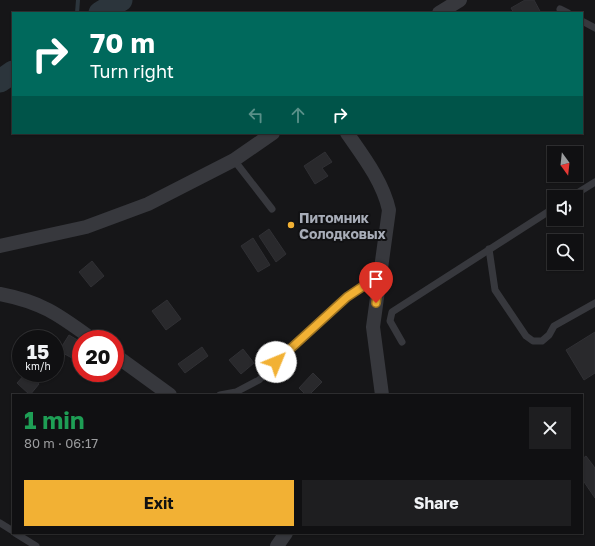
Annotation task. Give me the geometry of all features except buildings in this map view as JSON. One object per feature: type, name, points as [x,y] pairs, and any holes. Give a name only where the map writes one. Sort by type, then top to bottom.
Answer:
[{"type":"street","points":[[441,12],[460,0]]},
{"type":"street","points":[[0,246],[86,227],[148,204],[234,160],[272,134]]},
{"type":"street","points":[[348,134],[367,162],[387,199],[389,210],[373,328],[382,394]]},
{"type":"street","points":[[0,294],[25,299],[56,312],[80,330]]},
{"type":"street","points":[[124,362],[169,394]]},
{"type":"street","points":[[277,546],[285,534]]},
{"type":"lane","points":[[560,8],[566,12]]},
{"type":"lane","points":[[583,22],[595,28]]},
{"type":"lane","points":[[234,160],[272,209]]},
{"type":"lane","points":[[582,190],[595,182]]},
{"type":"lane","points":[[402,342],[390,321],[392,312],[547,212]]},
{"type":"lane","points":[[489,249],[495,290],[526,336],[533,341],[542,341],[549,336],[554,326],[595,303]]},
{"type":"lane","points":[[225,394],[236,392],[259,380],[347,297],[380,275]]},
{"type":"lane","points":[[0,523],[12,531]]},
{"type":"lane","points":[[17,534],[36,546]]},
{"type":"waterway","points":[[77,12],[78,0]]},
{"type":"waterway","points":[[102,12],[121,0]]},
{"type":"waterway","points":[[0,81],[12,73]]},
{"type":"place","name":"Питомник Солодковых","points":[[291,225]]},
{"type":"route","points":[[276,362],[347,297],[380,275],[376,303]]}]
